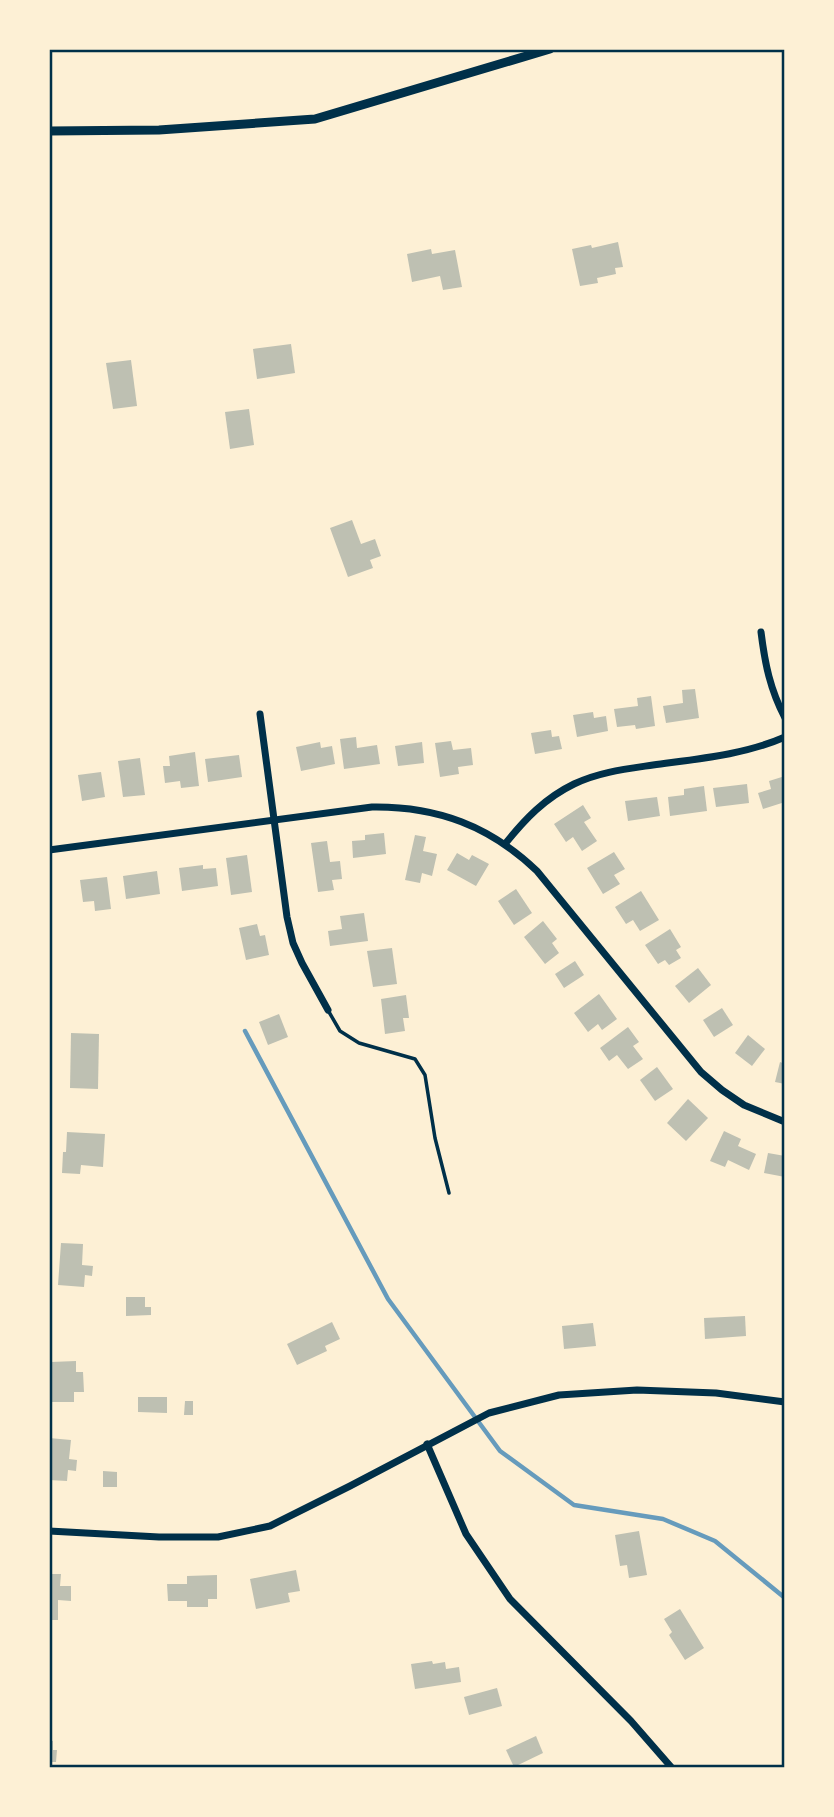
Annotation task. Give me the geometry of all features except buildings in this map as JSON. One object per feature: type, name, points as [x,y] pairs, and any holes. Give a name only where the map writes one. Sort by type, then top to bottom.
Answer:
[{"type":"street","points":[[49,131],[159,130],[315,119],[550,49]]},
{"type":"street","points":[[761,632],[775,698],[785,718]]},
{"type":"street","points":[[260,715],[287,918],[293,943],[328,1010]]},
{"type":"street","points":[[505,844],[522,822],[542,804],[575,783],[616,770],[720,756],[785,737]]},
{"type":"street","points":[[49,850],[372,807],[423,810],[457,819],[505,844],[537,871],[701,1072],[744,1105],[785,1122]]},
{"type":"street","points":[[49,1531],[218,1537],[270,1526],[489,1413],[559,1395],[637,1390],[716,1393],[785,1402]]},
{"type":"street","points":[[427,1444],[466,1534],[510,1599],[631,1721],[672,1768]]},
{"type":"lane","points":[[328,1010],[340,1031],[359,1043],[415,1059],[425,1074],[435,1138],[449,1193]]},
{"type":"waterway","points":[[245,1031],[388,1299],[500,1451],[574,1505],[663,1519],[715,1541],[785,1598]]}]
